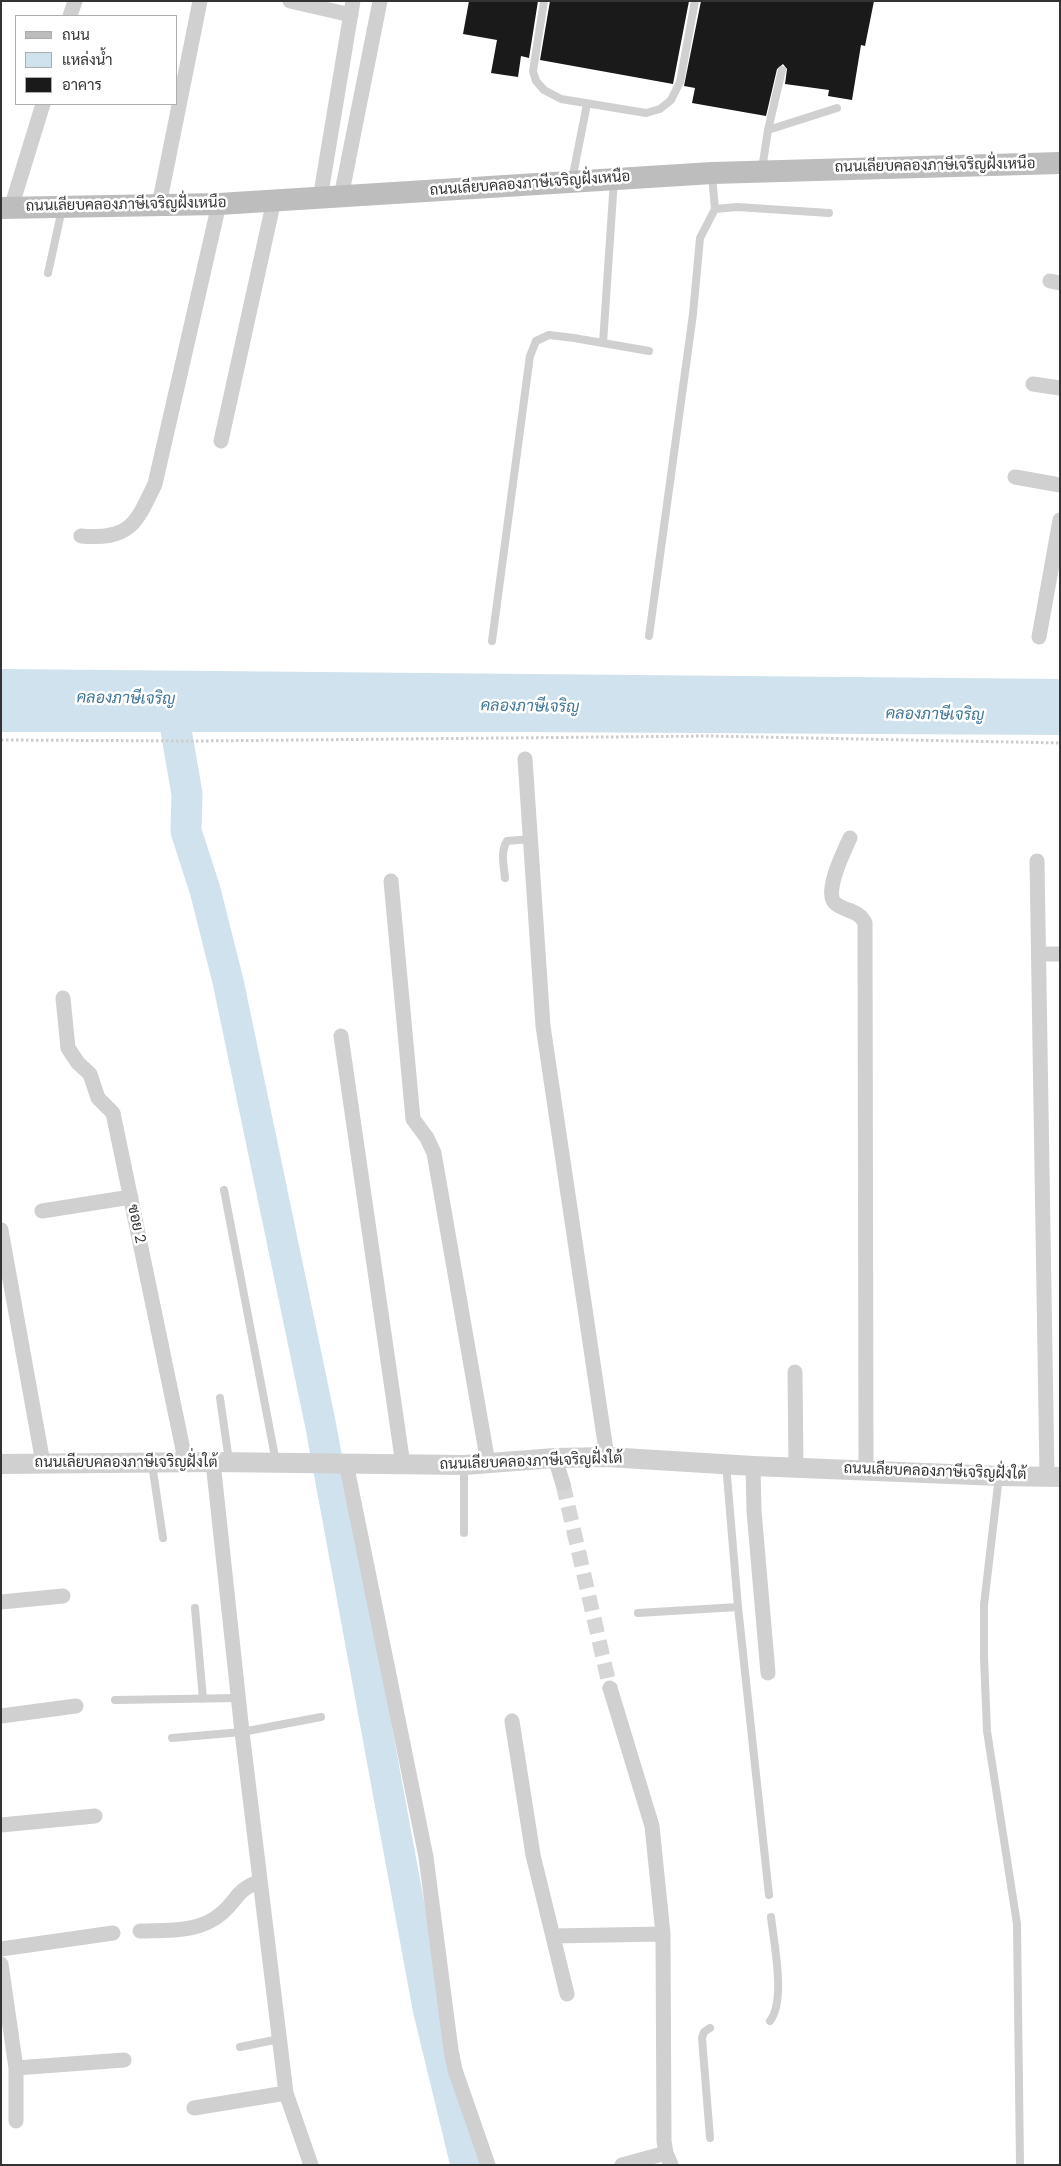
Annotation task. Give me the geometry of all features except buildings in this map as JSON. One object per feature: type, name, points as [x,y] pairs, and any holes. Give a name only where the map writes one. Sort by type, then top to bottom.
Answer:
[{"type":"main road","name":"ถนนเลียบคลองภาษีเจริญฝั่งเหนือ","points":[[6,208],[219,204],[712,173],[1060,163]]},
{"type":"street","points":[[70,15],[75,1]]},
{"type":"street","points":[[159,205],[200,1]]},
{"type":"street","points":[[290,1],[352,8],[330,198]]},
{"type":"street","points":[[330,198],[380,1]]},
{"type":"street","points":[[6,208],[43,105]]},
{"type":"street","points":[[222,441],[274,200]]},
{"type":"street","points":[[81,536],[102,538],[119,533],[134,524],[155,484],[219,204]]},
{"type":"street","points":[[1033,384],[1060,388]]},
{"type":"street","points":[[1015,477],[1060,485]]},
{"type":"street","points":[[1039,637],[1060,520]]},
{"type":"street","points":[[524,760],[543,1026],[607,1457]]},
{"type":"street","points":[[850,838],[833,878],[833,899],[836,905],[858,914],[865,923],[866,1470]]},
{"type":"street","points":[[1037,861],[1053,1477]]},
{"type":"street","points":[[391,881],[413,1119],[427,1138],[434,1153],[488,1463]]},
{"type":"street","points":[[1039,954],[1060,954]]},
{"type":"street","name":"ซอย 2","points":[[63,998],[68,1048],[78,1063],[90,1074],[98,1098],[113,1113],[186,1464]]},
{"type":"street","points":[[341,1036],[403,1465]]},
{"type":"street","points":[[42,1211],[131,1197]]},
{"type":"street","points":[[1,1230],[43,1463]]},
{"type":"street","points":[[795,1372],[796,1466]]},
{"type":"street","name":"ถนนเลียบคลองภาษีเจริญฝั่งใต้","points":[[1,1464],[186,1464],[221,1462],[464,1466],[555,1458],[607,1457],[753,1466],[796,1466],[1053,1477]]},
{"type":"street","points":[[555,1458],[563,1484]]},
{"type":"street","points":[[221,1462],[238,1698],[279,2039],[286,2093],[310,2165]]},
{"type":"street","points":[[336,1464],[426,1857],[455,2070],[488,2165]]},
{"type":"street","points":[[753,1466],[754,1511],[768,1673]]},
{"type":"street","points":[[1,1602],[64,1596]]},
{"type":"street","points":[[610,1688],[652,1826],[663,1934],[668,2159],[622,2165]]},
{"type":"street","points":[[1,1716],[76,1706]]},
{"type":"street","points":[[512,1721],[533,1855],[568,1994]]},
{"type":"street","points":[[1,1825],[95,1816]]},
{"type":"street","points":[[140,1930],[182,1930],[208,1924],[223,1912],[240,1891],[260,1881]]},
{"type":"street","points":[[1,1949],[113,1933]]},
{"type":"street","points":[[554,1936],[663,1934]]},
{"type":"street","points":[[1,1964],[16,2068],[16,2121]]},
{"type":"street","points":[[16,2068],[124,2060]]},
{"type":"street","points":[[194,2108],[286,2093]]},
{"type":"lane","points":[[544,1],[533,71],[536,81],[544,90],[562,99],[646,113],[660,109],[671,100],[680,82],[695,1]]},
{"type":"lane","points":[[762,171],[768,130],[782,70]]},
{"type":"lane","points":[[572,182],[587,104]]},
{"type":"lane","points":[[768,130],[837,108]]},
{"type":"lane","points":[[649,636],[693,314],[700,238],[715,209],[712,173]]},
{"type":"lane","points":[[603,343],[614,179]]},
{"type":"lane","points":[[48,273],[62,207]]},
{"type":"lane","points":[[715,209],[737,207],[829,213]]},
{"type":"lane","points":[[492,641],[530,356],[536,342],[549,335],[650,351]]},
{"type":"lane","points":[[505,878],[503,855],[507,841],[531,839]]},
{"type":"lane","points":[[224,1190],[277,1464]]},
{"type":"lane","points":[[220,1398],[221,1462]]},
{"type":"lane","points":[[726,1463],[738,1607],[769,1895]]},
{"type":"lane","points":[[152,1464],[163,1538]]},
{"type":"lane","points":[[464,1466],[464,1533]]},
{"type":"lane","points":[[999,1476],[984,1605],[984,1657],[987,1731],[1017,1924],[1020,2165]]},
{"type":"lane","points":[[638,1613],[738,1607]]},
{"type":"lane","points":[[195,1608],[203,1699]]},
{"type":"lane","points":[[115,1700],[238,1698]]},
{"type":"lane","points":[[172,1738],[242,1732],[321,1717]]},
{"type":"lane","points":[[770,2021],[778,2007],[779,1993],[771,1917]]},
{"type":"lane","points":[[710,2028],[704,2032],[702,2038],[710,2138]]},
{"type":"lane","points":[[240,2047],[279,2039]]},
{"type":"path","points":[[1,740],[197,741],[708,736],[1060,743]]},
{"type":"water","name":"คลองภาษีเจริญ","points":[[1,669],[1060,679],[1060,735],[1,732]]},
{"type":"waterway","name":"คลองภาษีเจริญ","points":[[171,701],[187,794],[186,831],[205,890],[228,981],[320,1422],[428,2008],[466,2165]]},
{"type":"tunnel","points":[[563,1484],[610,1688]]}]
